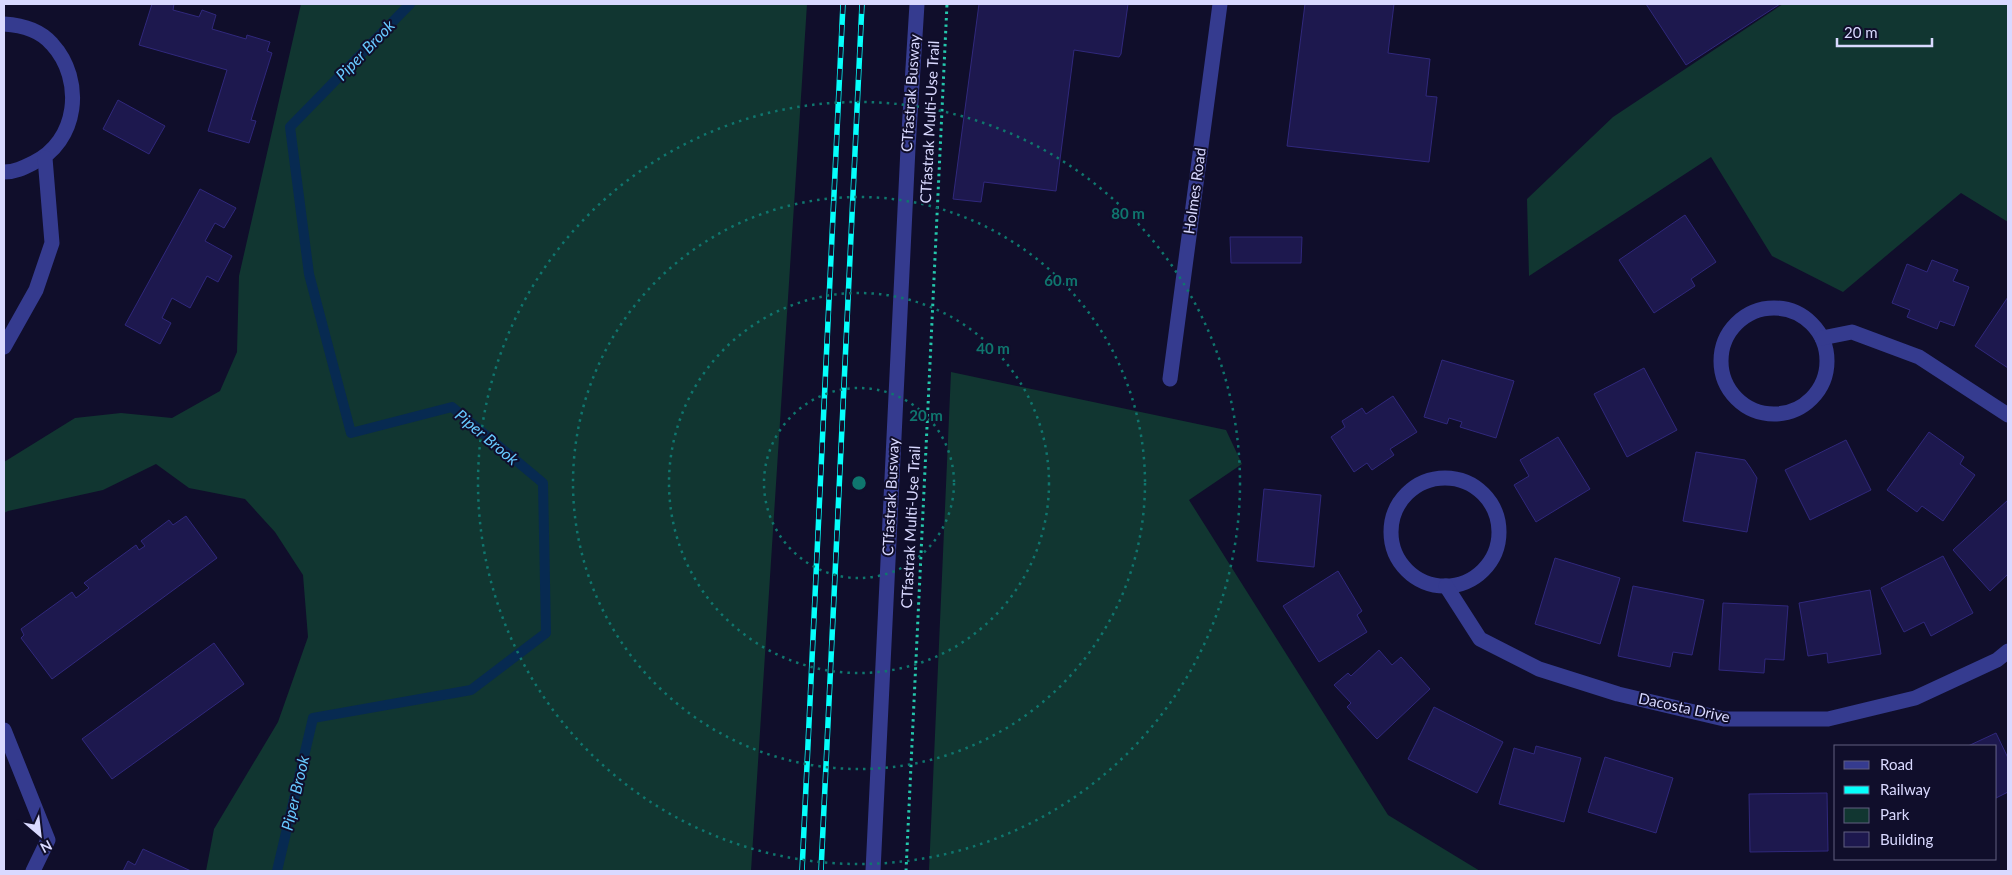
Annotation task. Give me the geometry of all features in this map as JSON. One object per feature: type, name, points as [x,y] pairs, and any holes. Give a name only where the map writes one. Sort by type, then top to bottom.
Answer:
[{"type":"street","name":"CTfastrak Busway","points":[[873,871],[906,167],[917,4]]},
{"type":"street","name":"Holmes Road","points":[[1170,379],[1220,4]]},
{"type":"street","points":[[4,24],[24,26],[52,43],[69,70],[74,102],[66,133],[45,158],[13,172],[4,172]]},
{"type":"street","points":[[4,348],[36,290],[52,243],[45,158]]},
{"type":"street","points":[[1781,308],[1798,314],[1812,323],[1822,338],[1827,355],[1826,373],[1820,389],[1808,402],[1800,407],[1792,411],[1775,414],[1758,412],[1742,404],[1729,391],[1722,375],[1720,358],[1724,341],[1734,326],[1747,315],[1764,309],[1781,308]]},
{"type":"street","points":[[1822,338],[1852,332],[1919,357],[2008,415]]},
{"type":"street","points":[[1450,478],[1467,483],[1482,493],[1493,508],[1499,525],[1498,544],[1491,561],[1479,574],[1471,579],[1463,583],[1446,586],[1429,584],[1413,576],[1401,564],[1393,549],[1391,531],[1394,514],[1398,506],[1402,499],[1415,487],[1431,480],[1450,478]]},
{"type":"street","name":"Dacosta Drive","points":[[1446,586],[1480,639],[1539,669],[1618,694],[1724,719],[1828,719],[1915,698],[1997,660],[2008,651]]},
{"type":"street","points":[[4,730],[48,840],[33,871]]},
{"type":"path","name":"CTfastrak Multi-Use Trail","points":[[906,871],[947,4]]},
{"type":"green space","points":[[301,4],[807,4],[751,871],[206,871],[214,829],[278,722],[308,637],[303,575],[275,532],[245,499],[189,488],[156,464],[103,490],[4,513],[4,462],[75,418],[121,413],[172,418],[220,391],[237,352],[239,276]]},
{"type":"green space","points":[[1783,4],[2008,4],[2008,222],[1961,193],[1843,292],[1772,256],[1711,157],[1529,276],[1527,199],[1613,117]]},
{"type":"green space","points":[[951,372],[1226,430],[1242,464],[1189,500],[1388,815],[1480,871],[929,871]]},
{"type":"building","points":[[152,4],[174,4],[173,10],[199,17],[202,10],[216,15],[212,29],[246,39],[247,35],[270,42],[267,51],[272,53],[251,120],[256,121],[249,143],[208,131],[227,70],[139,45]]},
{"type":"building","points":[[979,4],[1128,4],[1119,57],[1074,50],[1056,191],[984,182],[981,202],[953,199]]},
{"type":"building","points":[[1305,4],[1394,4],[1388,53],[1430,59],[1426,96],[1437,97],[1429,162],[1287,146]]},
{"type":"building","points":[[1646,4],[1780,4],[1686,65]]},
{"type":"building","points":[[118,100],[165,126],[149,154],[103,129]]},
{"type":"building","points":[[200,189],[236,208],[224,228],[215,223],[205,241],[232,256],[218,282],[207,276],[190,308],[172,298],[162,318],[171,323],[160,344],[125,325]]},
{"type":"building","points":[[1685,215],[1716,262],[1691,279],[1695,286],[1654,313],[1619,260]]},
{"type":"building","points":[[1230,237],[1302,237],[1301,263],[1231,263]]},
{"type":"building","points":[[1932,260],[1958,270],[1953,281],[1969,287],[1954,326],[1940,321],[1937,329],[1907,317],[1910,310],[1892,303],[1907,264],[1927,272]]},
{"type":"building","points":[[2008,297],[2008,368],[1975,346]]},
{"type":"building","points":[[1442,360],[1514,381],[1496,438],[1460,427],[1462,422],[1449,418],[1447,424],[1424,417]]},
{"type":"building","points":[[1644,368],[1677,430],[1627,457],[1594,394]]},
{"type":"building","points":[[1393,396],[1417,432],[1390,449],[1394,455],[1372,470],[1367,463],[1354,472],[1331,437],[1345,427],[1342,421],[1362,408],[1366,414]]},
{"type":"building","points":[[1929,432],[1964,457],[1960,464],[1975,475],[1943,521],[1922,506],[1917,512],[1887,490]]},
{"type":"building","points":[[1558,437],[1590,489],[1536,522],[1514,485],[1529,476],[1520,460]]},
{"type":"building","points":[[1846,440],[1871,490],[1810,520],[1785,470]]},
{"type":"building","points":[[1696,452],[1745,460],[1750,467],[1757,478],[1747,532],[1683,521]]},
{"type":"building","points":[[1264,489],[1321,495],[1314,567],[1257,561]]},
{"type":"building","points":[[2008,500],[2008,574],[1990,591],[1953,550]]},
{"type":"building","points":[[186,516],[217,558],[52,679],[21,638],[24,635],[21,629],[72,592],[76,598],[89,588],[84,583],[136,545],[139,550],[145,546],[141,541],[169,520],[173,525]]},
{"type":"building","points":[[1943,556],[1973,613],[1931,636],[1924,622],[1904,632],[1881,588]]},
{"type":"building","points":[[1555,558],[1620,578],[1600,644],[1535,624]]},
{"type":"building","points":[[1338,571],[1362,611],[1357,615],[1367,632],[1319,662],[1283,606]]},
{"type":"building","points":[[1633,586],[1704,600],[1692,655],[1673,652],[1670,667],[1618,656]]},
{"type":"building","points":[[1870,590],[1881,654],[1828,663],[1827,653],[1808,656],[1799,603]]},
{"type":"building","points":[[1723,603],[1788,606],[1784,660],[1765,659],[1764,673],[1719,670]]},
{"type":"building","points":[[214,643],[244,684],[112,779],[82,739]]},
{"type":"building","points":[[1379,650],[1392,665],[1401,657],[1430,689],[1377,739],[1347,707],[1351,703],[1334,685],[1348,673],[1351,676]]},
{"type":"building","points":[[1434,707],[1503,742],[1477,793],[1408,759]]},
{"type":"building","points":[[1996,733],[2008,758],[2008,792],[1997,798],[1997,745],[1970,745]]},
{"type":"building","points":[[1536,746],[1581,758],[1564,822],[1499,804],[1514,748],[1534,754]]},
{"type":"building","points":[[1605,757],[1673,778],[1656,833],[1588,812]]},
{"type":"building","points":[[1827,793],[1828,851],[1750,852],[1749,794]]},
{"type":"building","points":[[143,849],[191,871],[123,871],[128,861],[135,865]]},
{"type":"waterway","name":"Piper Brook","points":[[277,871],[313,718],[471,690],[546,633],[543,483],[452,407],[351,433],[309,274],[290,127],[410,4]]},
{"type":"railway","points":[[802,871],[843,4]]},
{"type":"railway","points":[[821,871],[862,4]]}]
